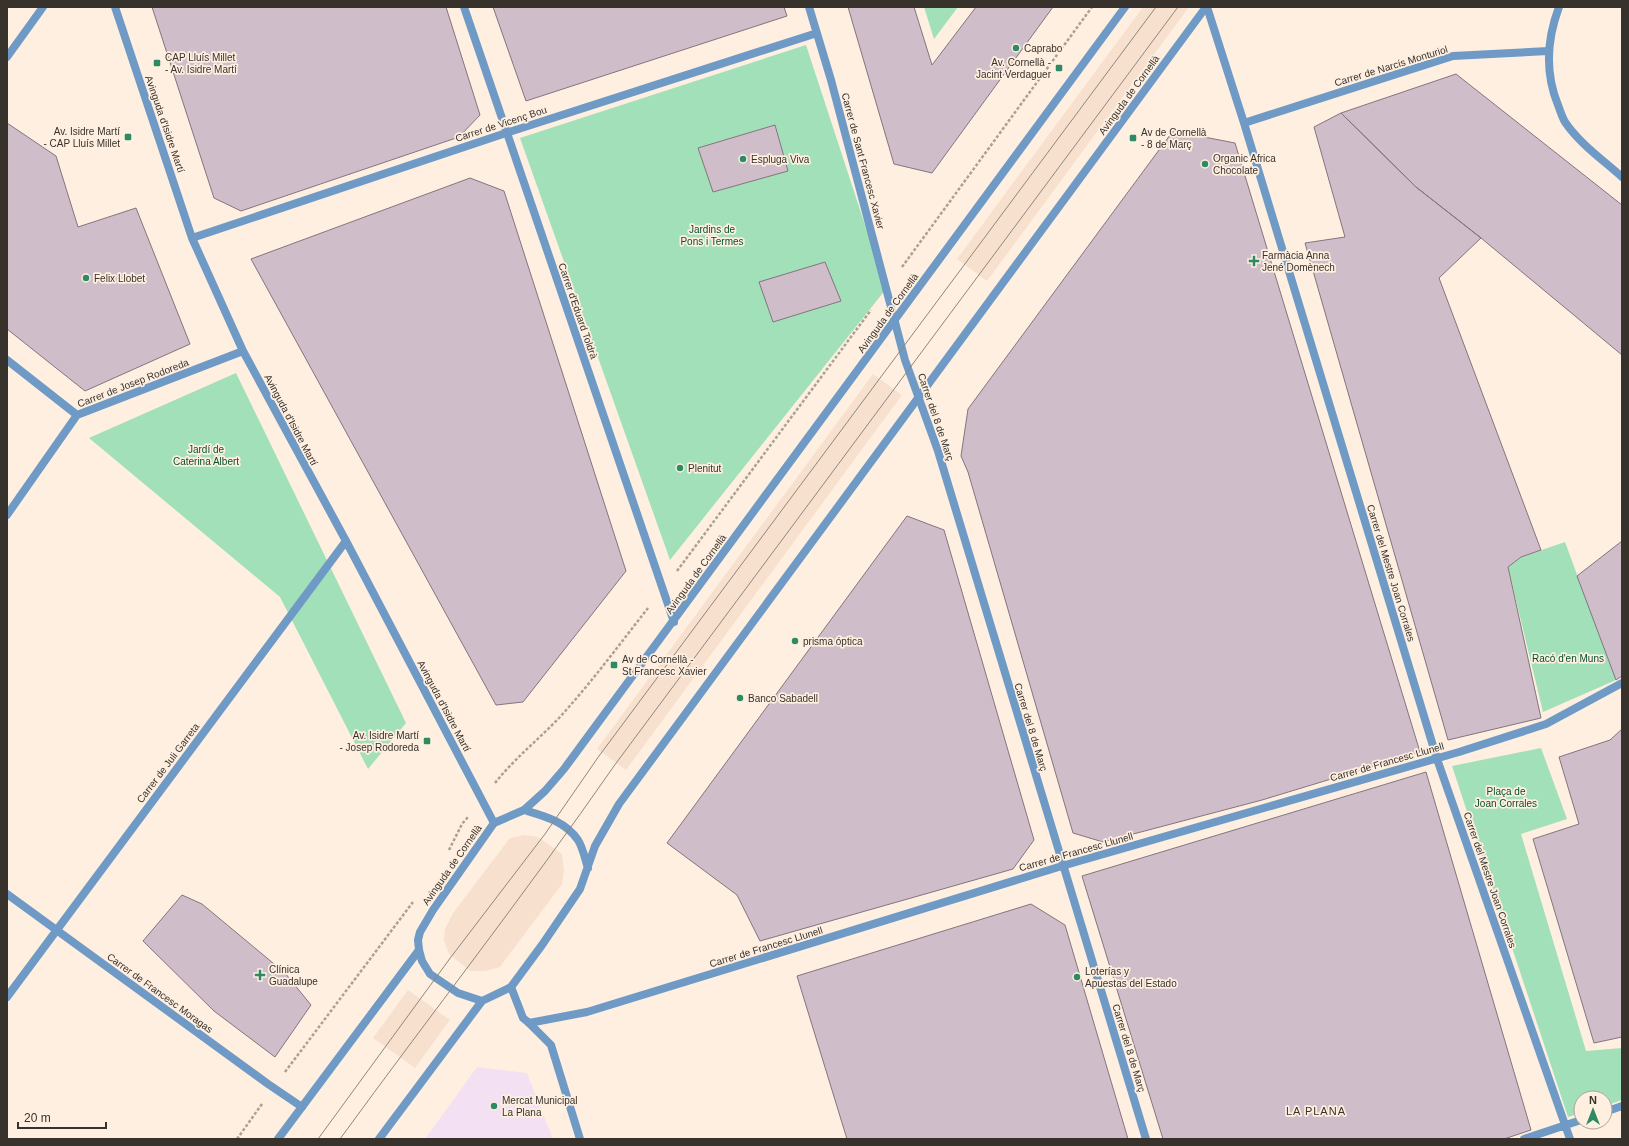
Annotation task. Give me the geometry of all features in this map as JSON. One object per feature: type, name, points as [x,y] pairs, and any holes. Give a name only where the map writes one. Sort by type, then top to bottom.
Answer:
[{"type":"street","points":[[7,57],[43,7]]},
{"type":"street","name":"Avinguda d'Isidre Martí","points":[[115,7],[192,238],[242,351],[346,541],[494,823]]},
{"type":"street","name":"Carrer d'Eduard Toldrà","points":[[464,7],[674,622]]},
{"type":"street","name":"Carrer de Sant Francesc Xavier","points":[[809,7],[895,321]]},
{"type":"street","name":"Avinguda de Cornellà","points":[[419,950],[418,940],[420,932],[433,910],[494,823],[524,810],[545,791],[564,769],[674,622],[1125,7]]},
{"type":"street","name":"Avinguda de Cornellà","points":[[379,1139],[482,1001],[488,1000],[511,987],[580,889],[599,840],[619,804],[1207,7]]},
{"type":"street","name":"Carrer del Mestre Joan Corrales","points":[[1207,7],[1244,123],[1436,759],[1570,1139]]},
{"type":"street","points":[[1559,7],[1553,22],[1548,51],[1549,75],[1555,97],[1565,122],[1585,144],[1622,177]]},
{"type":"street","name":"Carrer de Vicenç Bou","points":[[192,238],[506,133],[817,33]]},
{"type":"street","name":"Carrer de Narcís Monturiol","points":[[1244,123],[1453,56],[1548,51]]},
{"type":"street","name":"Carrer del 8 de Març","points":[[895,321],[905,360],[938,451],[1062,866],[1146,1139]]},
{"type":"street","name":"Carrer de Josep Rodoreda","points":[[7,515],[77,415],[242,351]]},
{"type":"street","points":[[7,360],[77,415]]},
{"type":"street","name":"Carrer de Juli Garreta","points":[[7,997],[346,541]]},
{"type":"street","name":"Carrer de Francesc Llunell","points":[[529,1023],[587,1012],[1062,866],[1436,759],[1546,724],[1622,684]]},
{"type":"street","points":[[524,810],[556,819],[561,823],[578,840],[588,868]]},
{"type":"street","name":"Carrer de Francesc Moragas","points":[[7,894],[268,1084],[302,1107]]},
{"type":"street","points":[[419,950],[422,961],[430,974],[458,993],[482,1001]]},
{"type":"street","points":[[278,1139],[419,950]]},
{"type":"street","points":[[511,987],[523,1018],[551,1045],[580,1139]]},
{"type":"street","points":[[1524,1139],[1573,1123]]},
{"type":"shaded area","points":[[1143,7],[1189,7],[987,281],[957,259]]},
{"type":"shaded area","points":[[873,374],[902,395],[626,770],[597,749]]},
{"type":"shaded area","points":[[524,835],[538,837],[562,854],[564,871],[562,884],[500,967],[485,971],[470,971],[449,954],[444,940],[445,929],[453,913],[510,838]]},
{"type":"shaded area","points":[[408,990],[450,1020],[415,1068],[373,1038]]},
{"type":"shaded area","name":"Mercat Municipal La Plana","points":[[477,1067],[527,1073],[553,1139],[425,1139]]},
{"type":"green space","points":[[924,7],[958,7],[934,39]]},
{"type":"green space","name":"Jardins de Pons i Termes","points":[[806,45],[886,289],[670,560],[520,138]]},
{"type":"green space","name":"Jardí de Caterina Albert","points":[[236,373],[406,723],[368,769],[280,597],[89,438]]},
{"type":"green space","name":"Racó d'en Muns","points":[[1565,542],[1616,680],[1543,712],[1508,567],[1521,557]]},
{"type":"green space","name":"Plaça de Joan Corrales","points":[[1541,748],[1567,819],[1521,834],[1586,1051],[1622,1048],[1622,1100],[1613,1103],[1613,1090],[1573,1090],[1573,1115],[1568,1117],[1452,766]]},
{"type":"building","points":[[152,7],[446,7],[480,115],[459,137],[241,211],[214,198]]},
{"type":"building","points":[[493,7],[784,7],[787,16],[526,101]]},
{"type":"building","points":[[848,7],[914,7],[932,65],[976,7],[1053,7],[932,173],[894,164]]},
{"type":"building","points":[[1456,74],[1622,205],[1622,355],[1481,238],[1416,187],[1341,113]]},
{"type":"building","points":[[1341,113],[1416,187],[1481,238],[1439,278],[1541,550],[1521,557],[1508,567],[1541,718],[1448,740],[1305,243],[1345,237],[1314,127]]},
{"type":"building","name":"Felix Llobet","points":[[7,123],[56,156],[78,227],[136,208],[190,344],[85,391],[7,329]]},
{"type":"building","name":"Espluga Viva","points":[[775,125],[788,171],[713,192],[698,148]]},
{"type":"building","points":[[1173,131],[1235,143],[1420,752],[1262,800],[1103,842],[1073,833],[968,472],[961,456],[968,409]]},
{"type":"building","points":[[470,178],[504,191],[626,571],[523,702],[496,705],[251,259]]},
{"type":"building","points":[[825,262],[841,301],[773,322],[759,282]]},
{"type":"building","points":[[907,516],[944,530],[1034,840],[1013,869],[760,941],[737,895],[667,843]]},
{"type":"building","points":[[1622,541],[1622,676],[1616,680],[1577,576]]},
{"type":"building","points":[[1622,729],[1622,1037],[1594,1043],[1533,839],[1579,824],[1559,757],[1610,740]]},
{"type":"building","points":[[1426,772],[1531,1130],[1504,1139],[1163,1139],[1082,876]]},
{"type":"building","name":"Clínica Guadalupe","points":[[182,895],[202,904],[285,973],[311,1005],[275,1057],[214,1011],[143,941]]},
{"type":"building","points":[[1031,904],[1065,925],[1128,1139],[847,1139],[797,976]]},
{"type":"tram line","points":[[318,1139],[451,957],[545,834],[599,756],[1156,7]]},
{"type":"tram line","points":[[340,1139],[513,907],[614,766],[1178,7]]},
{"type":"place","name":"Caprabo","points":[[1016,48]]},
{"type":"place","name":"CAP Lluís Millet - Av. Isidre Martí","points":[[157,63]]},
{"type":"place","name":"Av. Cornellà - Jacint Verdaguer","points":[[1059,68]]},
{"type":"place","name":"Av. Isidre Martí - CAP Lluís Millet","points":[[128,137]]},
{"type":"place","name":"Av de Cornellà - 8 de Març","points":[[1133,138]]},
{"type":"place","name":"Espluga Viva","points":[[743,159]]},
{"type":"place","name":"Organic Africa Chocolate","points":[[1205,164]]},
{"type":"place","name":"Farmàcia Anna Jené Domènech","points":[[1254,261]]},
{"type":"place","name":"Felix Llobet","points":[[86,278]]},
{"type":"place","name":"Plenitut","points":[[680,468]]},
{"type":"place","name":"prisma óptica","points":[[795,641]]},
{"type":"place","name":"Av de Cornellà - St Francesc Xavier","points":[[614,665]]},
{"type":"place","name":"Banco Sabadell","points":[[740,698]]},
{"type":"place","name":"Av. Isidre Martí - Josep Rodoreda","points":[[427,741]]},
{"type":"place","name":"Clínica Guadalupe","points":[[260,975]]},
{"type":"place","name":"Loterías y Apuestas del Estado","points":[[1077,977]]},
{"type":"place","name":"Mercat Municipal La Plana","points":[[494,1106]]},
{"type":"district","name":"LA PLANA","points":[[1316,1111]]}]
